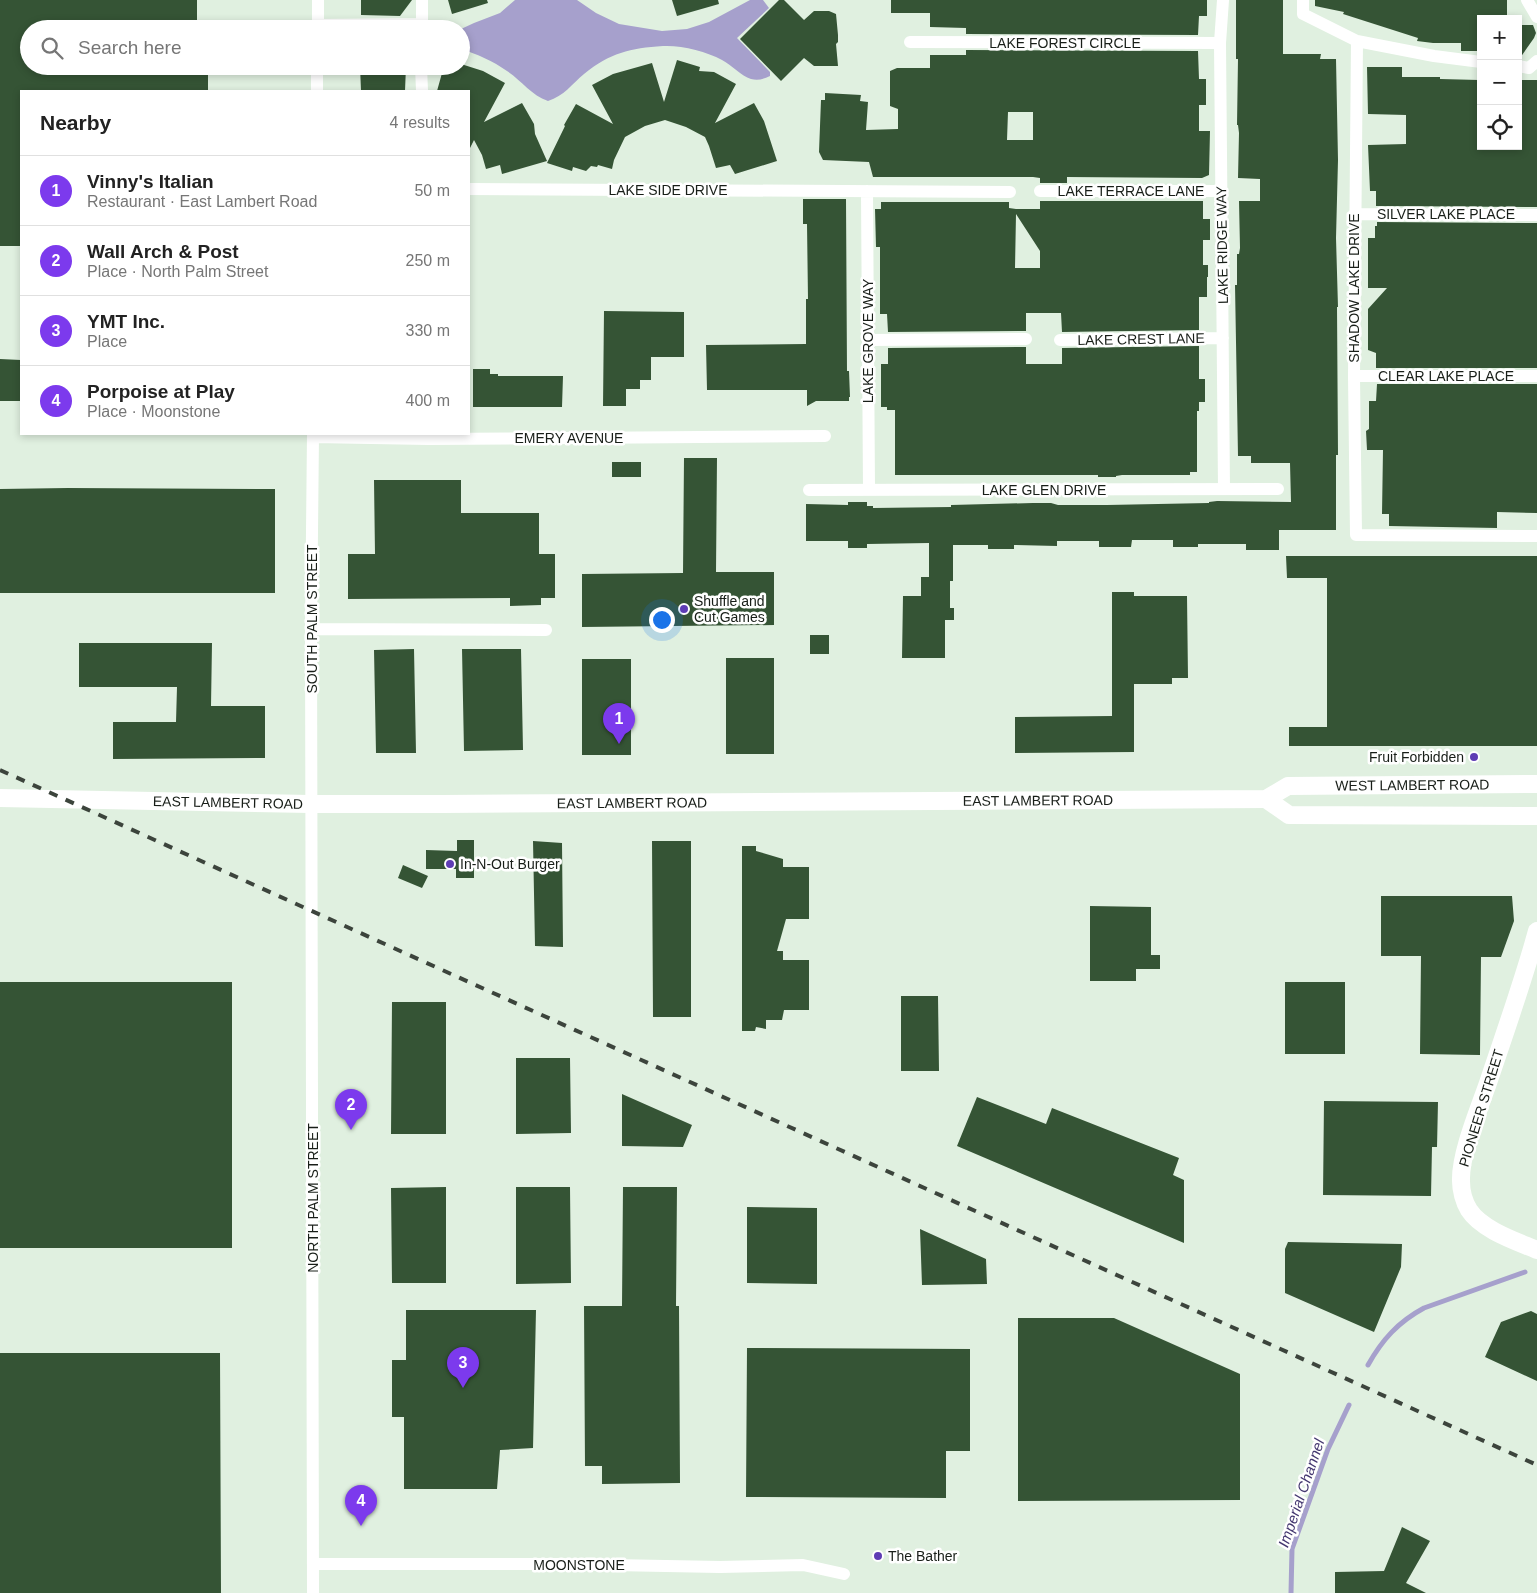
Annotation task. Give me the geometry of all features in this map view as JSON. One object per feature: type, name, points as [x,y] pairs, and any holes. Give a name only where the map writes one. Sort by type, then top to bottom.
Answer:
[{"type":"main road","name":"WEST LAMBERT ROAD","points":[[1266,799],[1288,786],[1537,784]]},
{"type":"main road","name":"EAST LAMBERT ROAD","points":[[0,798],[311,804],[1266,799]]},
{"type":"main road","points":[[1266,799],[1289,815],[1537,816]]},
{"type":"main road","name":"PIONEER STREET","points":[[1537,931],[1525,973],[1473,1127],[1462,1166],[1460,1182],[1464,1199],[1470,1211],[1482,1222],[1501,1234],[1537,1250]]},
{"type":"street","points":[[318,0],[318,20]]},
{"type":"street","points":[[422,0],[422,20]]},
{"type":"street","name":"LAKE RIDGE WAY","points":[[1222,0],[1220,43],[1224,489]]},
{"type":"street","points":[[1303,0],[1303,14],[1357,41],[1434,56],[1477,61]]},
{"type":"street","points":[[1527,0],[1537,17]]},
{"type":"street","name":"SHADOW LAKE DRIVE","points":[[1357,41],[1354,214],[1356,535],[1537,536]]},
{"type":"street","name":"LAKE FOREST CIRCLE","points":[[910,42],[1220,43]]},
{"type":"street","points":[[1522,67],[1529,68],[1537,62]]},
{"type":"street","points":[[317,75],[317,90]]},
{"type":"street","points":[[422,75],[422,90]]},
{"type":"street","name":"LAKE SIDE DRIVE","points":[[470,190],[867,191]]},
{"type":"street","points":[[867,191],[1010,192]]},
{"type":"street","name":"LAKE GROVE WAY","points":[[867,191],[869,490]]},
{"type":"street","name":"LAKE TERRACE LANE","points":[[1040,191],[1221,191]]},
{"type":"street","name":"SILVER LAKE PLACE","points":[[1354,214],[1537,215]]},
{"type":"street","name":"LAKE CREST LANE","points":[[1060,340],[1223,338]]},
{"type":"street","points":[[868,340],[1026,339]]},
{"type":"street","name":"CLEAR LAKE PLACE","points":[[1354,376],[1537,376]]},
{"type":"street","name":"EMERY AVENUE","points":[[313,436],[429,439],[825,436]]},
{"type":"street","name":"SOUTH PALM STREET","points":[[311,804],[313,436]]},
{"type":"street","name":"LAKE GLEN DRIVE","points":[[809,490],[1278,489]]},
{"type":"street","points":[[311,629],[546,630]]},
{"type":"street","name":"NORTH PALM STREET","points":[[311,804],[313,1593]]},
{"type":"street","name":"MOONSTONE","points":[[313,1564],[557,1564],[720,1567],[803,1565],[844,1574]]},
{"type":"shaded area","points":[[515,0],[577,0],[596,13],[619,24],[662,31],[687,29],[709,22],[750,0],[763,0],[769,8],[737,38],[770,72],[770,76],[756,80],[751,79],[722,60],[693,49],[678,46],[651,47],[630,50],[612,56],[584,74],[563,93],[548,101],[532,92],[496,64],[470,52],[470,25],[500,13]]},
{"type":"building","points":[[0,0],[197,0],[197,20],[20,20],[20,75],[208,75],[208,90],[20,90],[20,246],[0,246]]},
{"type":"building","points":[[361,0],[412,0],[400,16],[361,15]]},
{"type":"building","points":[[448,0],[487,0],[488,3],[452,14]]},
{"type":"building","points":[[672,0],[718,0],[719,4],[677,16]]},
{"type":"building","points":[[779,0],[784,0],[804,20],[814,11],[829,11],[836,14],[838,66],[814,66],[804,58],[781,81],[740,39]]},
{"type":"building","points":[[891,0],[1207,0],[1207,16],[1199,16],[1198,35],[966,34],[966,28],[930,27],[930,13],[891,13]]},
{"type":"building","points":[[1236,0],[1283,0],[1283,54],[1321,54],[1320,59],[1336,59],[1338,455],[1336,455],[1336,530],[1279,530],[1279,550],[1246,550],[1246,544],[1198,544],[1198,547],[1173,547],[1173,540],[1132,540],[1131,547],[1099,547],[1099,541],[1057,541],[1057,546],[1014,545],[1014,549],[988,549],[988,545],[953,545],[953,581],[950,581],[950,608],[954,608],[954,620],[945,620],[945,658],[902,658],[903,596],[921,596],[921,577],[929,577],[929,543],[867,544],[867,548],[848,548],[848,541],[806,541],[806,504],[848,505],[848,502],[867,502],[867,506],[873,506],[873,508],[1033,503],[1107,505],[1209,503],[1217,501],[1291,502],[1290,463],[1251,463],[1251,456],[1238,456],[1235,285],[1237,285],[1237,254],[1239,254],[1240,248],[1239,201],[1260,201],[1260,179],[1238,178],[1239,133],[1237,125],[1238,59],[1236,59]]},
{"type":"building","points":[[1315,0],[1507,0],[1507,15],[1477,15],[1477,51],[1461,51],[1461,43],[1417,41],[1418,38],[1343,14],[1344,12],[1315,6]]},
{"type":"building","points":[[1522,25],[1533,25],[1536,33],[1522,55]]},
{"type":"building","points":[[966,50],[1198,51],[1199,79],[1206,79],[1206,105],[1199,105],[1199,131],[1210,131],[1209,175],[1202,178],[1067,177],[1067,183],[1040,183],[1040,178],[1033,177],[873,177],[869,162],[823,160],[819,152],[821,100],[825,100],[825,93],[861,95],[860,101],[868,102],[866,130],[898,129],[898,109],[890,106],[890,71],[897,68],[930,68],[930,55],[966,55]],"holes":[[[1008,112],[1033,112],[1033,140],[1007,140]]]},
{"type":"building","points":[[677,60],[700,67],[699,71],[714,72],[736,84],[715,123],[754,103],[764,121],[777,161],[735,174],[730,165],[716,168],[705,137],[686,127],[665,120],[645,126],[625,137],[614,160],[612,169],[598,165],[597,167],[591,166],[586,171],[573,167],[572,171],[547,163],[564,125],[576,104],[613,124],[592,85],[613,74],[652,63],[664,102]]},
{"type":"building","points":[[470,67],[483,71],[505,83],[484,122],[522,103],[534,124],[535,134],[547,161],[502,174],[500,165],[486,169],[482,155],[474,140],[470,148],[470,90],[437,90],[441,75],[470,75]]},
{"type":"building","points":[[1367,67],[1402,67],[1402,77],[1477,80],[1477,150],[1522,150],[1522,80],[1537,80],[1537,207],[1376,206],[1376,191],[1370,191],[1368,145],[1406,144],[1406,115],[1368,114]]},
{"type":"building","points":[[360,75],[406,75],[405,90],[361,90]]},
{"type":"building","points":[[803,199],[846,199],[847,371],[849,371],[849,401],[816,401],[807,406],[807,390],[707,390],[706,345],[806,344],[806,299],[808,299],[807,224],[803,224]]},
{"type":"building","points":[[1040,201],[1203,201],[1203,219],[1210,219],[1210,240],[1203,240],[1203,265],[1208,265],[1208,277],[1207,297],[1199,297],[1199,330],[1062,332],[1061,313],[1026,313],[1026,331],[888,332],[887,314],[880,314],[880,247],[876,247],[875,209],[881,209],[881,202],[1009,202],[1009,208],[1040,209]],"holes":[[[1016,214],[1040,251],[1040,268],[1015,268]]]},
{"type":"building","points":[[1377,222],[1537,223],[1537,368],[1376,368],[1376,353],[1368,350],[1368,309],[1387,288],[1368,288],[1368,238],[1375,238]]},
{"type":"building","points":[[604,311],[684,312],[684,357],[651,357],[651,380],[640,380],[640,389],[626,389],[626,406],[603,406]]},
{"type":"building","points":[[1199,346],[1199,379],[1205,379],[1205,402],[1199,402],[1199,411],[1197,411],[1197,472],[1190,472],[1190,475],[1098,477],[1098,475],[895,475],[895,410],[887,410],[887,407],[881,407],[881,364],[888,364],[888,348],[1026,347],[1026,364],[1062,364],[1062,348]]},
{"type":"building","points":[[0,359],[20,360],[20,401],[0,401]]},
{"type":"building","points":[[473,369],[490,369],[490,374],[498,374],[498,376],[563,376],[562,407],[473,407]]},
{"type":"building","points":[[1377,384],[1537,384],[1537,513],[1497,512],[1497,528],[1389,526],[1389,514],[1382,514],[1383,450],[1367,450],[1366,431],[1369,429],[1369,401],[1376,401]]},
{"type":"building","points":[[684,458],[717,458],[716,572],[774,572],[774,625],[582,627],[582,574],[683,573]]},
{"type":"building","points":[[612,462],[641,462],[641,477],[612,477]]},
{"type":"building","points":[[374,480],[461,480],[461,513],[539,513],[539,554],[555,554],[555,598],[541,598],[541,605],[510,606],[510,598],[348,599],[348,554],[375,554]]},
{"type":"building","points":[[0,489],[275,489],[275,593],[0,593]]},
{"type":"building","points":[[1286,556],[1537,556],[1537,746],[1289,746],[1289,727],[1327,727],[1327,578],[1287,578]]},
{"type":"building","points":[[1112,592],[1134,592],[1134,596],[1187,596],[1188,678],[1172,678],[1172,684],[1134,684],[1134,752],[1015,753],[1015,717],[1112,716]]},
{"type":"building","points":[[810,635],[829,635],[829,654],[810,654]]},
{"type":"building","points":[[79,643],[212,643],[211,706],[265,706],[265,758],[113,759],[113,722],[176,722],[177,687],[79,687]]},
{"type":"building","points":[[414,649],[416,753],[376,753],[374,650]]},
{"type":"building","points":[[462,649],[521,649],[523,750],[464,751]]},
{"type":"building","points":[[726,658],[774,658],[774,754],[726,754]]},
{"type":"building","points":[[582,659],[631,659],[631,755],[582,755]]},
{"type":"building","name":"In-N-Out Burger","points":[[457,840],[474,840],[474,878],[456,878],[456,869],[426,869],[426,850],[457,851]]},
{"type":"building","points":[[533,841],[562,843],[563,947],[535,946]]},
{"type":"building","points":[[652,841],[691,841],[691,1017],[653,1017]]},
{"type":"building","points":[[742,846],[756,846],[756,851],[783,859],[783,867],[809,867],[809,919],[786,919],[777,951],[783,951],[783,960],[809,960],[809,1010],[784,1010],[782,1020],[766,1020],[766,1029],[756,1027],[755,1031],[742,1031]]},
{"type":"building","points":[[403,865],[428,876],[422,888],[398,878]]},
{"type":"building","points":[[1381,896],[1512,896],[1514,921],[1501,957],[1481,957],[1480,1055],[1420,1054],[1421,956],[1381,956]]},
{"type":"building","points":[[1090,906],[1151,907],[1151,955],[1160,955],[1160,969],[1136,969],[1136,981],[1090,981]]},
{"type":"building","points":[[0,982],[232,982],[232,1248],[0,1248]]},
{"type":"building","points":[[1285,982],[1345,982],[1345,1054],[1285,1054]]},
{"type":"building","points":[[901,996],[938,996],[939,1071],[901,1071]]},
{"type":"building","points":[[392,1002],[446,1002],[446,1134],[391,1134]]},
{"type":"building","points":[[516,1058],[570,1058],[571,1133],[516,1134]]},
{"type":"building","points":[[622,1094],[692,1125],[683,1147],[622,1146]]},
{"type":"building","points":[[977,1097],[1046,1124],[1052,1108],[1179,1158],[1173,1175],[1184,1180],[1184,1243],[957,1146]]},
{"type":"building","points":[[1324,1101],[1438,1102],[1437,1147],[1432,1147],[1431,1196],[1323,1195]]},
{"type":"building","points":[[446,1187],[446,1283],[392,1283],[391,1188]]},
{"type":"building","points":[[516,1187],[570,1187],[571,1283],[516,1284]]},
{"type":"building","points":[[623,1187],[677,1187],[676,1306],[679,1306],[680,1483],[602,1484],[602,1466],[585,1466],[584,1306],[622,1306]]},
{"type":"building","points":[[747,1207],[817,1208],[817,1284],[747,1283]]},
{"type":"building","points":[[920,1229],[986,1259],[987,1284],[922,1285]]},
{"type":"building","points":[[1288,1242],[1402,1244],[1401,1267],[1374,1332],[1285,1293],[1285,1249]]},
{"type":"building","points":[[406,1310],[536,1310],[533,1448],[500,1450],[497,1489],[404,1489],[404,1417],[392,1417],[392,1360],[406,1360]]},
{"type":"building","points":[[1531,1311],[1537,1314],[1537,1381],[1485,1357],[1501,1322]]},
{"type":"building","points":[[1018,1318],[1114,1318],[1240,1374],[1240,1500],[1018,1501]]},
{"type":"building","points":[[747,1348],[970,1349],[970,1451],[946,1451],[946,1498],[746,1497]]},
{"type":"building","points":[[0,1353],[220,1353],[221,1593],[0,1593]]},
{"type":"building","points":[[1402,1527],[1430,1541],[1406,1583],[1426,1593],[1335,1593],[1335,1572],[1384,1571]]},
{"type":"waterway","name":"Imperial Channel","points":[[1368,1365],[1392,1332],[1415,1313],[1424,1308],[1525,1272]]},
{"type":"waterway","name":"Imperial Channel","points":[[1291,1593],[1292,1549],[1328,1449],[1349,1405]]},
{"type":"railway","points":[[0,770],[1537,1465]]},
{"type":"place","name":"Shuffle and Cut Games","points":[[684,609]]},
{"type":"place","name":"Vinny's Italian","points":[[619,744]]},
{"type":"place","name":"Fruit Forbidden","points":[[1474,757]]},
{"type":"place","name":"In-N-Out Burger","points":[[450,864]]},
{"type":"place","name":"Wall Arch & Post","points":[[351,1130]]},
{"type":"place","name":"YMT Inc.","points":[[463,1388]]},
{"type":"place","name":"Porpoise at Play","points":[[361,1526]]},
{"type":"place","name":"The Bather","points":[[878,1556]]}]
